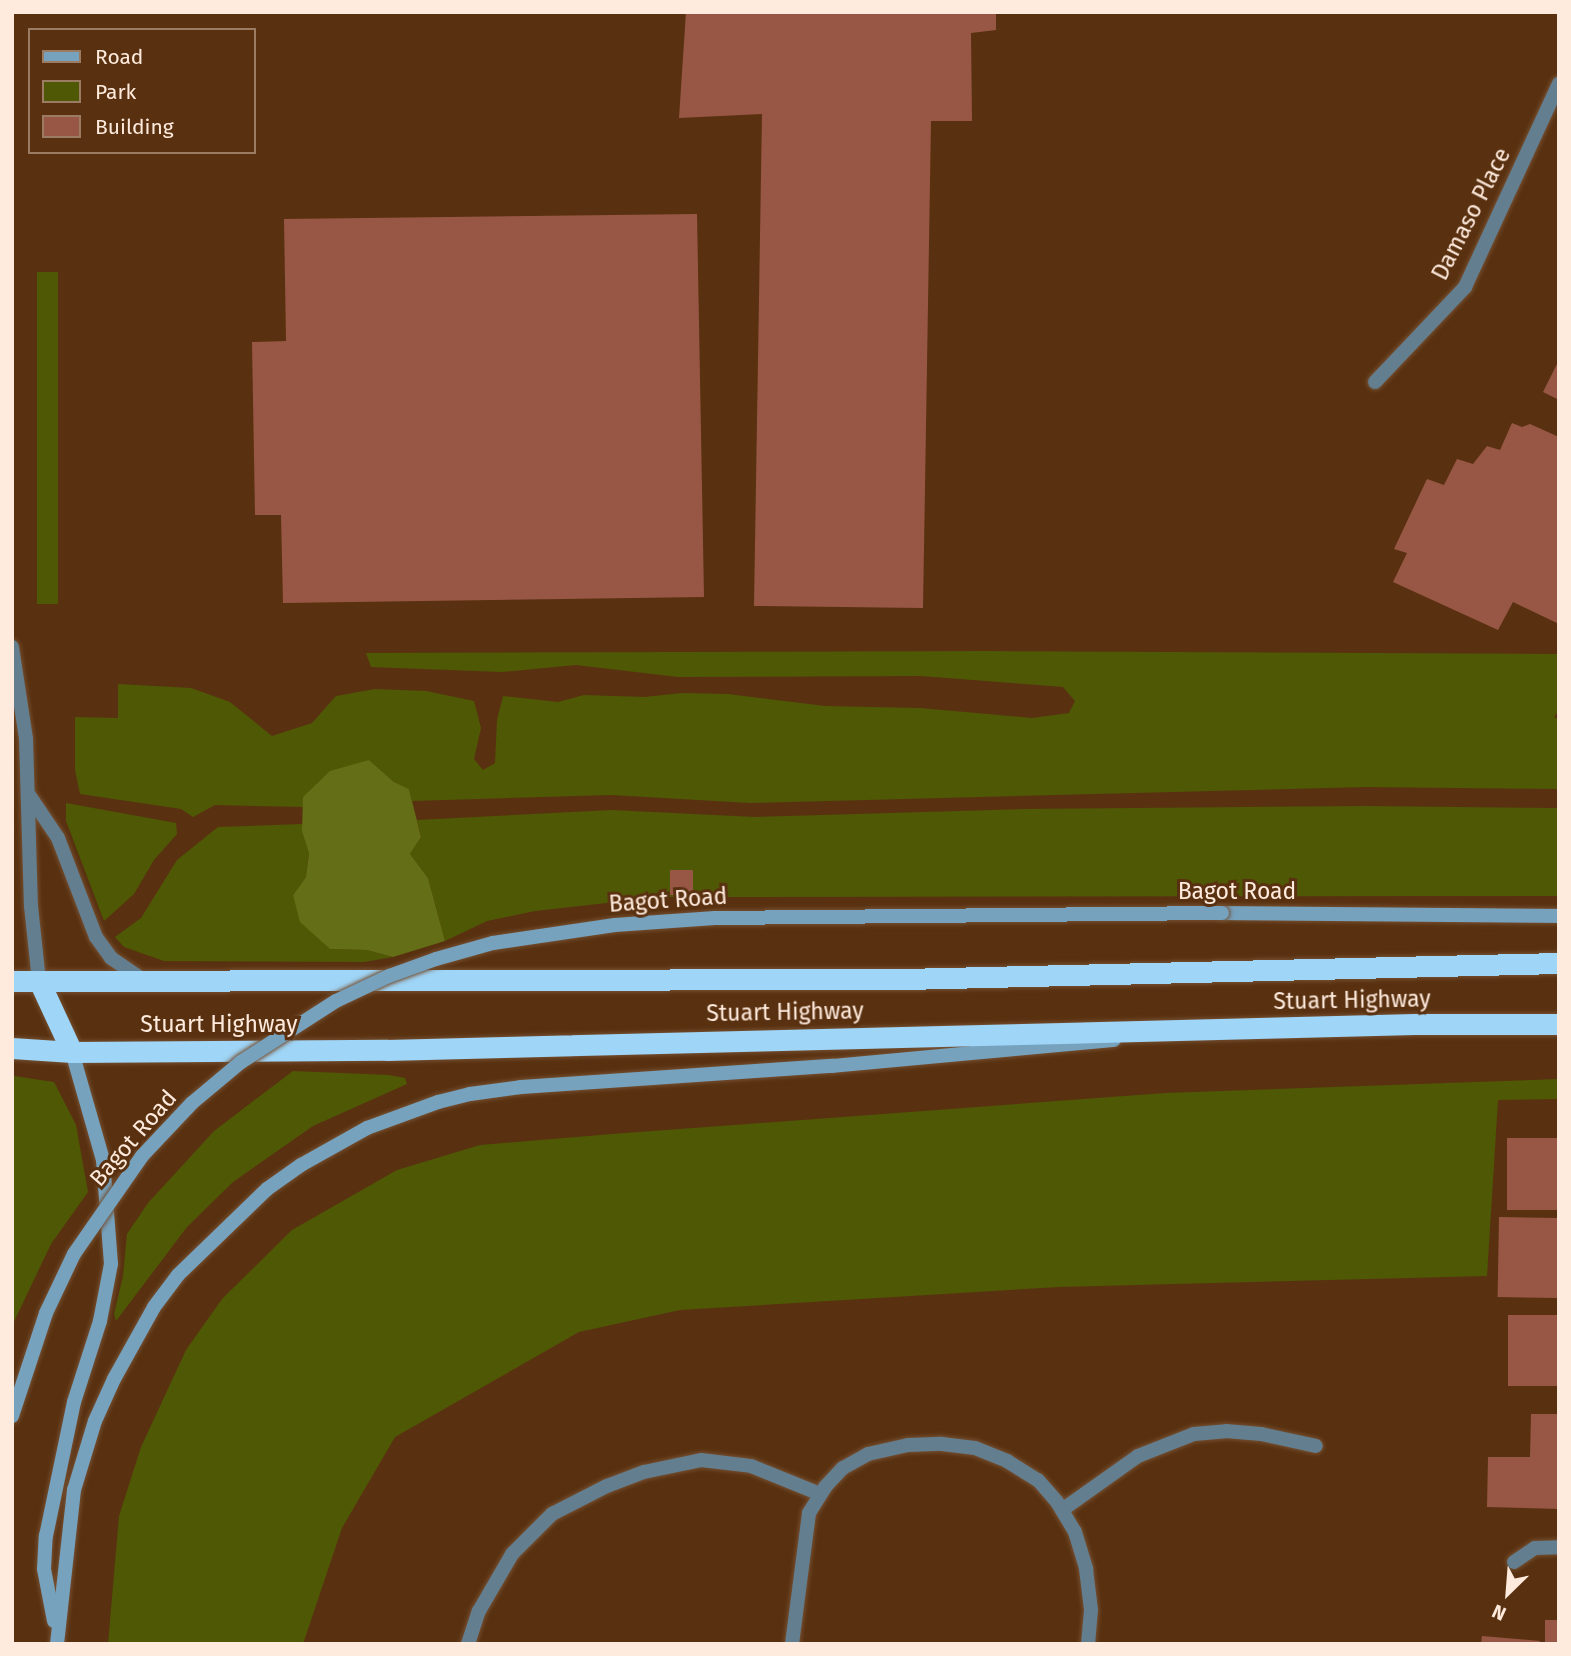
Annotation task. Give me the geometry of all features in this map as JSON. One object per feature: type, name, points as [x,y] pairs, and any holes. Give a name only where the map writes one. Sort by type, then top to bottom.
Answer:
[{"type":"highway","name":"Stuart Highway","points":[[12,981],[905,979],[1559,963]]},
{"type":"highway","points":[[39,981],[72,1052]]},
{"type":"highway","name":"Stuart Highway","points":[[12,1048],[72,1052],[387,1050],[1559,1024]]},
{"type":"main road","name":"Bagot Road","points":[[12,1416],[46,1313],[69,1266],[92,1226],[142,1156],[192,1103],[241,1062],[336,1000],[388,976],[493,943],[615,925],[715,918],[1222,913],[1559,916]]},
{"type":"main road","points":[[57,1639],[74,1490],[95,1421],[114,1379],[154,1307],[178,1275],[267,1189],[301,1165],[368,1128],[438,1102],[521,1087],[859,1064],[1086,1044],[1168,1031]]},
{"type":"main road","points":[[57,1639],[44,1569],[46,1536],[74,1402],[100,1321],[111,1264],[103,1160],[72,1052]]},
{"type":"street","name":"Damaso Place","points":[[1375,382],[1465,288],[1559,84]]},
{"type":"street","points":[[12,647],[26,739],[31,906],[39,981]]},
{"type":"street","points":[[29,794],[58,838],[96,937],[111,958],[146,982]]},
{"type":"street","points":[[1062,1510],[1138,1456],[1195,1434],[1226,1431],[1261,1434],[1316,1446]]},
{"type":"street","points":[[792,1644],[809,1513],[820,1494],[843,1468],[868,1454],[908,1445],[942,1444],[975,1448],[1007,1461],[1038,1480],[1062,1510],[1075,1532],[1086,1569],[1091,1610],[1088,1644]]},
{"type":"street","points":[[468,1644],[479,1611],[512,1554],[552,1514],[607,1486],[645,1472],[701,1460],[751,1466],[820,1494]]},
{"type":"street","points":[[1514,1562],[1535,1548],[1559,1546]]},
{"type":"green space","points":[[37,272],[58,272],[58,604],[37,604]]},
{"type":"green space","points":[[987,651],[1559,654],[1559,710],[1554,717],[1559,720],[1559,789],[1366,787],[750,803],[611,795],[412,801],[409,789],[394,782],[369,760],[303,797],[303,807],[215,805],[193,817],[181,809],[80,794],[75,770],[75,717],[118,718],[118,684],[191,688],[230,702],[272,736],[312,723],[336,696],[375,689],[426,691],[474,701],[481,728],[474,759],[483,770],[495,763],[497,720],[503,696],[558,702],[584,695],[644,697],[682,693],[728,694],[825,706],[920,708],[1032,718],[1069,713],[1075,701],[1063,687],[921,676],[678,677],[576,665],[502,672],[371,667],[366,653]]},
{"type":"green space","points":[[369,760],[394,782],[409,789],[421,837],[410,854],[428,878],[445,941],[393,957],[367,950],[330,949],[300,922],[293,895],[306,877],[309,853],[302,831],[303,797],[330,771]]},
{"type":"green space","points":[[66,803],[176,823],[177,834],[154,860],[134,894],[104,921],[66,821]]},
{"type":"green space","points":[[1365,806],[1559,808],[1559,896],[660,897],[535,911],[487,921],[445,941],[428,878],[410,854],[421,837],[417,820],[612,810],[755,817],[1024,809]]},
{"type":"green space","points":[[302,824],[309,852],[306,877],[293,895],[330,949],[367,950],[393,957],[364,962],[164,961],[124,947],[115,937],[141,918],[177,860],[218,827]]},
{"type":"green space","points":[[293,1071],[389,1075],[405,1078],[407,1084],[313,1126],[233,1182],[187,1227],[116,1321],[114,1314],[123,1276],[127,1234],[148,1203],[214,1131]]},
{"type":"green space","points":[[14,1076],[54,1082],[76,1125],[88,1192],[51,1244],[12,1326]]},
{"type":"green space","points":[[1559,1079],[1559,1099],[1498,1100],[1487,1276],[1059,1287],[680,1310],[579,1332],[395,1437],[342,1528],[303,1644],[108,1644],[119,1516],[141,1447],[186,1350],[222,1299],[292,1230],[397,1170],[480,1145],[612,1134],[1165,1093]]},
{"type":"building","points":[[686,12],[996,12],[996,30],[971,33],[972,121],[931,121],[923,608],[754,606],[762,114],[679,118]]},
{"type":"building","points":[[697,214],[704,597],[283,603],[281,515],[255,515],[252,342],[286,341],[284,219]]},
{"type":"building","points":[[1559,360],[1559,400],[1543,392]]},
{"type":"building","points":[[1512,423],[1522,427],[1530,424],[1559,437],[1559,624],[1513,602],[1498,630],[1393,582],[1407,553],[1394,549],[1427,479],[1444,485],[1457,459],[1473,464],[1487,446],[1500,450]]},
{"type":"building","points":[[670,870],[693,870],[693,895],[670,895]]},
{"type":"building","points":[[1507,1138],[1559,1138],[1559,1210],[1507,1210]]},
{"type":"building","points":[[1499,1217],[1559,1218],[1558,1298],[1498,1297]]},
{"type":"building","points":[[1508,1315],[1559,1315],[1559,1386],[1508,1386]]},
{"type":"building","points":[[1531,1414],[1559,1414],[1559,1509],[1487,1507],[1488,1457],[1530,1457]]},
{"type":"building","points":[[1545,1620],[1559,1620],[1559,1644],[1545,1644]]},
{"type":"building","points":[[1482,1636],[1540,1641],[1540,1644],[1481,1644]]}]
